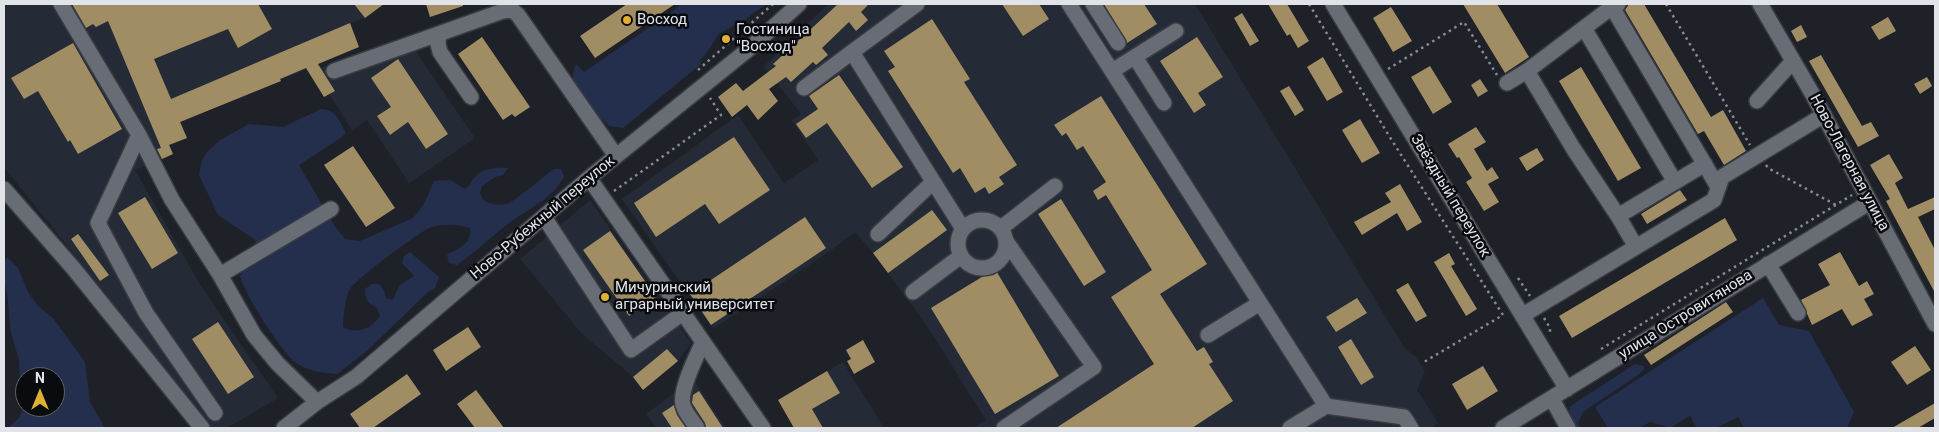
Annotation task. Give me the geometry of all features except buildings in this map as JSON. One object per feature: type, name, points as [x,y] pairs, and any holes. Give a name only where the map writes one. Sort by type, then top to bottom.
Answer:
[{"type":"street","points":[[60,4],[139,135],[172,200],[220,275],[254,335],[277,363],[317,402]]},
{"type":"street","name":"Ново-Рубежный переулок","points":[[293,426],[317,402],[356,377],[589,178],[750,48],[799,4]]},
{"type":"street","points":[[804,88],[917,4]]},
{"type":"street","points":[[1069,4],[1326,406]]},
{"type":"street","points":[[1093,4],[1118,43]]},
{"type":"street","name":"Звёздный переулок","points":[[1333,4],[1568,389]]},
{"type":"street","name":"Ново-Лагерная улица","points":[[1760,4],[1824,115],[1935,324]]},
{"type":"street","points":[[1507,83],[1615,5],[1718,187]]},
{"type":"street","points":[[334,71],[511,7],[616,156]]},
{"type":"street","points":[[1584,28],[1675,182]]},
{"type":"street","points":[[1112,71],[1176,31]]},
{"type":"street","points":[[439,34],[438,44],[440,52],[471,97]]},
{"type":"street","points":[[852,52],[963,229]]},
{"type":"street","points":[[1135,57],[1164,103]]},
{"type":"street","points":[[1757,101],[1794,61]]},
{"type":"street","points":[[1526,71],[1636,247]]},
{"type":"street","points":[[1523,315],[1714,200],[1722,177],[1824,115]]},
{"type":"street","points":[[139,135],[98,222],[146,313],[215,413]]},
{"type":"street","points":[[1618,216],[1704,164]]},
{"type":"street","points":[[589,178],[763,428]]},
{"type":"street","points":[[878,234],[933,182]]},
{"type":"street","points":[[1004,428],[1094,367],[1004,234],[988,220],[981,220],[968,224],[963,229],[958,243],[961,256],[972,266],[987,268],[1000,261],[1004,255],[1004,234],[1055,186]]},
{"type":"street","points":[[4,189],[74,269],[202,428]]},
{"type":"street","name":"улица Островитянова","points":[[1503,428],[1870,202]]},
{"type":"street","points":[[220,275],[331,209]]},
{"type":"street","points":[[544,217],[631,350],[683,314]]},
{"type":"street","points":[[913,292],[961,256]]},
{"type":"street","points":[[1768,264],[1798,313]]},
{"type":"street","points":[[1208,335],[1260,303]]},
{"type":"street","points":[[697,428],[682,405],[683,394],[692,367],[703,342]]},
{"type":"street","points":[[1552,399],[1568,428]]},
{"type":"street","points":[[1290,428],[1326,406],[1404,417],[1411,428]]},
{"type":"path","points":[[1309,4],[1503,315],[1424,362]]},
{"type":"path","points":[[1666,4],[1750,145],[1760,154],[1768,168],[1836,204]]},
{"type":"path","points":[[1360,87],[1464,22],[1501,80],[1507,83]]},
{"type":"path","points":[[613,192],[721,114],[702,86]]},
{"type":"path","points":[[1601,349],[1862,188]]},
{"type":"shaded area","points":[[4,4],[354,4],[365,18],[350,23],[359,47],[181,122],[187,138],[170,145],[173,154],[135,170],[199,283],[278,398],[227,428],[209,428],[133,328],[4,167]]},
{"type":"shaded area","points":[[680,4],[766,4],[746,19],[719,34],[700,60],[701,64],[623,128],[609,126],[590,108],[576,87],[573,76],[576,64],[584,72],[676,9]]},
{"type":"shaded area","points":[[828,4],[1195,4],[1404,347],[1416,357],[1425,371],[1417,390],[1438,423],[1432,428],[972,428],[986,420],[925,323],[855,232],[833,249],[713,329],[622,199],[738,115],[784,183],[818,160],[792,121],[801,114],[764,66]]},
{"type":"shaded area","points":[[407,38],[475,138],[409,183],[367,120],[352,130],[329,94],[324,97],[310,74],[320,68]]},
{"type":"shaded area","points":[[321,109],[334,113],[346,133],[299,165],[334,225],[345,239],[360,241],[413,218],[424,204],[434,181],[450,180],[465,189],[483,171],[495,168],[508,168],[503,175],[495,177],[482,186],[480,193],[483,200],[491,204],[500,205],[515,199],[554,169],[561,169],[564,176],[546,198],[505,226],[457,265],[449,263],[447,255],[467,242],[470,228],[442,225],[432,227],[415,237],[364,276],[350,289],[347,297],[343,327],[348,329],[359,330],[368,327],[380,316],[377,308],[368,301],[365,289],[372,284],[379,284],[384,290],[386,298],[393,300],[399,286],[414,276],[402,263],[404,256],[410,252],[439,277],[435,288],[428,292],[367,351],[337,374],[311,370],[301,366],[290,357],[273,336],[248,295],[240,276],[244,270],[257,261],[259,246],[254,239],[218,215],[199,175],[202,160],[208,151],[220,140],[249,124],[283,127]]},
{"type":"shaded area","name":"Мичуринский аграрный университет","points":[[590,200],[691,343],[678,361],[643,390],[633,377],[582,334],[520,259]]},
{"type":"shaded area","points":[[7,257],[18,268],[28,292],[38,306],[53,318],[85,362],[90,402],[105,428],[8,428],[19,417],[65,417],[65,367],[19,367],[10,329],[4,279],[4,261]]},
{"type":"shaded area","points":[[1763,298],[1779,325],[1809,331],[1854,412],[1847,428],[1744,428],[1738,417],[1716,428],[1697,428],[1690,416],[1670,428],[1650,422],[1639,428],[1608,428],[1595,407]]},
{"type":"shaded area","points":[[843,362],[884,428],[794,428],[778,400]]},
{"type":"shaded area","points":[[1635,364],[1644,366],[1644,369],[1583,412],[1578,423],[1581,428],[1577,428],[1569,407]]},
{"type":"shaded area","points":[[693,379],[726,428],[657,428],[646,414]]},
{"type":"place","name":"Восход","points":[[627,20]]},
{"type":"place","name":"Гостиница \"Восход\"","points":[[726,39]]},
{"type":"place","name":"Мичуринский аграрный университет","points":[[605,297]]}]
